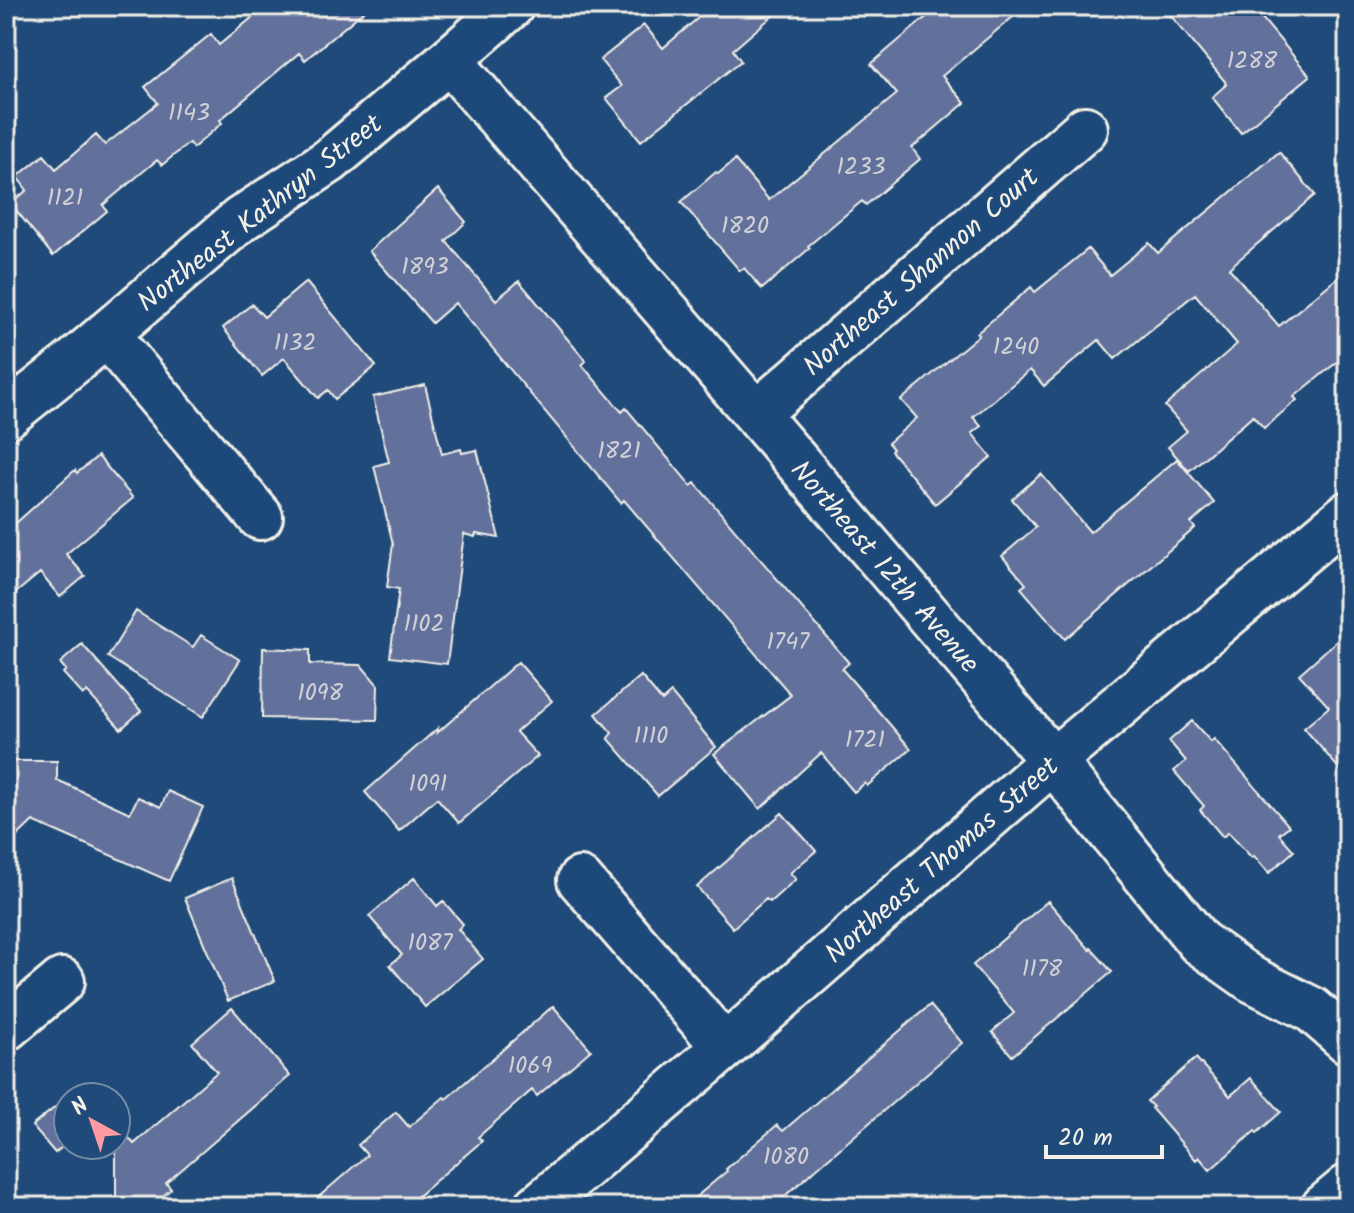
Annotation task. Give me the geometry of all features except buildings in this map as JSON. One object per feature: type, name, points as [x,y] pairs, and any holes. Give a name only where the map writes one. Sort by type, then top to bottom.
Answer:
[{"type":"street","name":"Northeast Kathryn Street","points":[[6,416],[241,219],[329,161],[511,6]]},
{"type":"street","name":"Northeast 12th Avenue","points":[[449,60],[1053,761],[1199,942],[1251,979],[1311,1009],[1348,1041]]},
{"type":"street","name":"Northeast Shannon Court","points":[[756,414],[1085,129]]},
{"type":"street","points":[[106,334],[260,517]]},
{"type":"street","name":"Northeast Thomas Street","points":[[537,1207],[1053,761],[1348,514]]},
{"type":"street","points":[[580,880],[725,1047]]},
{"type":"street","points":[[6,1028],[62,981]]},
{"type":"street","points":[[1324,1207],[1348,1187]]}]
